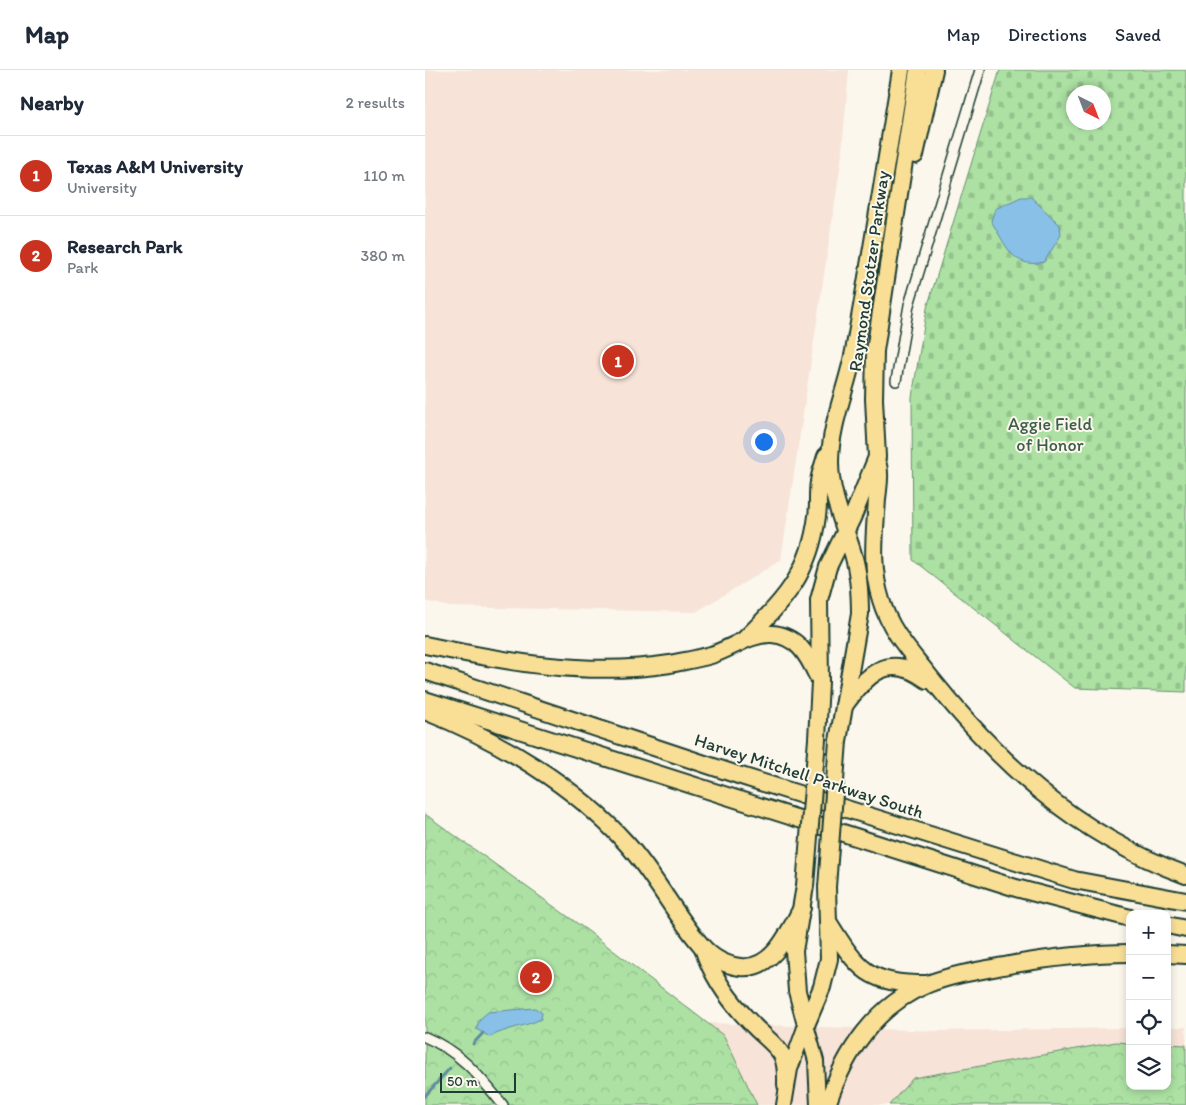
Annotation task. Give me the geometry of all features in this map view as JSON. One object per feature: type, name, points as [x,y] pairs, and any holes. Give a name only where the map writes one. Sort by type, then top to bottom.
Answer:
[{"type":"highway","name":"Raymond Stotzer Parkway","points":[[806,1025],[815,1007],[829,959],[827,887],[838,740],[859,614],[860,593],[856,564],[834,491],[830,464],[833,432],[853,353],[901,70]]},
{"type":"highway","name":"Raymond Stotzer Parkway","points":[[806,1025],[795,973],[794,950],[805,886],[817,739],[820,682],[819,600],[828,567],[877,458],[874,399],[875,351],[918,70]]},
{"type":"highway","points":[[884,295],[892,278],[905,201],[934,70]]},
{"type":"highway","points":[[743,641],[791,590],[808,557],[817,516],[819,482],[833,432]]},
{"type":"highway","points":[[877,458],[879,469],[874,561],[881,600],[894,630],[937,687],[997,752],[1051,802],[1116,845],[1148,861],[1186,875]]},
{"type":"highway","points":[[425,645],[487,658],[537,665],[623,669],[690,660],[711,655],[743,641],[773,634],[795,642],[809,657],[820,682]]},
{"type":"highway","points":[[842,708],[865,679],[884,668],[903,667],[912,670],[937,687]]},
{"type":"highway","name":"Harvey Mitchell Parkway South","points":[[425,671],[710,766],[1074,880],[1186,901]]},
{"type":"highway","points":[[425,700],[1016,888],[1126,917]]},
{"type":"highway","points":[[425,712],[482,736],[522,760],[602,820],[627,843],[649,870],[702,946],[706,959],[727,994],[743,1015],[776,1046],[783,1056],[786,1070],[786,1085]]},
{"type":"highway","points":[[702,946],[725,963],[753,967],[776,951],[802,908]]},
{"type":"highway","points":[[828,921],[850,957],[865,972],[884,981],[927,984]]},
{"type":"highway","points":[[1171,926],[1186,929]]},
{"type":"highway","points":[[827,1105],[842,1064],[863,1033],[893,1006],[927,984],[977,970],[1041,960],[1069,956],[1126,954]]},
{"type":"highway","points":[[1171,954],[1186,955]]},
{"type":"main road","name":"Raymond Stotzer Parkway","points":[[784,1105],[786,1085],[806,1025]]},
{"type":"main road","name":"Raymond Stotzer Parkway","points":[[806,1025],[816,1061],[818,1105]]},
{"type":"street","points":[[896,381],[909,305],[979,70]]},
{"type":"street","points":[[425,1038],[441,1044],[461,1057],[503,1105]]},
{"type":"shaded area","points":[[425,70],[849,70],[841,162],[781,560],[696,612],[450,607],[425,601]]},
{"type":"shaded area","points":[[425,814],[588,931],[707,1023],[937,1031],[1126,1028],[1126,1090],[1171,1090],[1171,1027],[1186,1027],[1186,1105],[425,1105]]},
{"type":"green space","name":"Aggie Field of Honor","points":[[1000,70],[1186,70],[1186,692],[1075,688],[913,560],[912,397],[927,308]]},
{"type":"green space","points":[[425,814],[588,931],[724,1036],[757,1105],[425,1105]]},
{"type":"green space","points":[[1116,1042],[1126,1043],[1126,1090],[1171,1090],[1171,1044],[1186,1045],[1186,1105],[889,1105],[913,1078]]},
{"type":"water","points":[[1021,197],[1031,197],[1060,225],[1061,235],[1044,262],[1024,262],[1017,259],[1006,246],[991,221],[995,209]]},
{"type":"water","points":[[535,1008],[542,1013],[541,1019],[535,1022],[490,1037],[476,1029],[480,1019],[488,1012]]},
{"type":"waterway","points":[[473,1044],[483,1033]]},
{"type":"waterway","points":[[425,1096],[450,1068]]},
{"type":"place","name":"Texas A&M University","points":[[618,361]]},
{"type":"place","name":"Research Park","points":[[536,977]]}]
